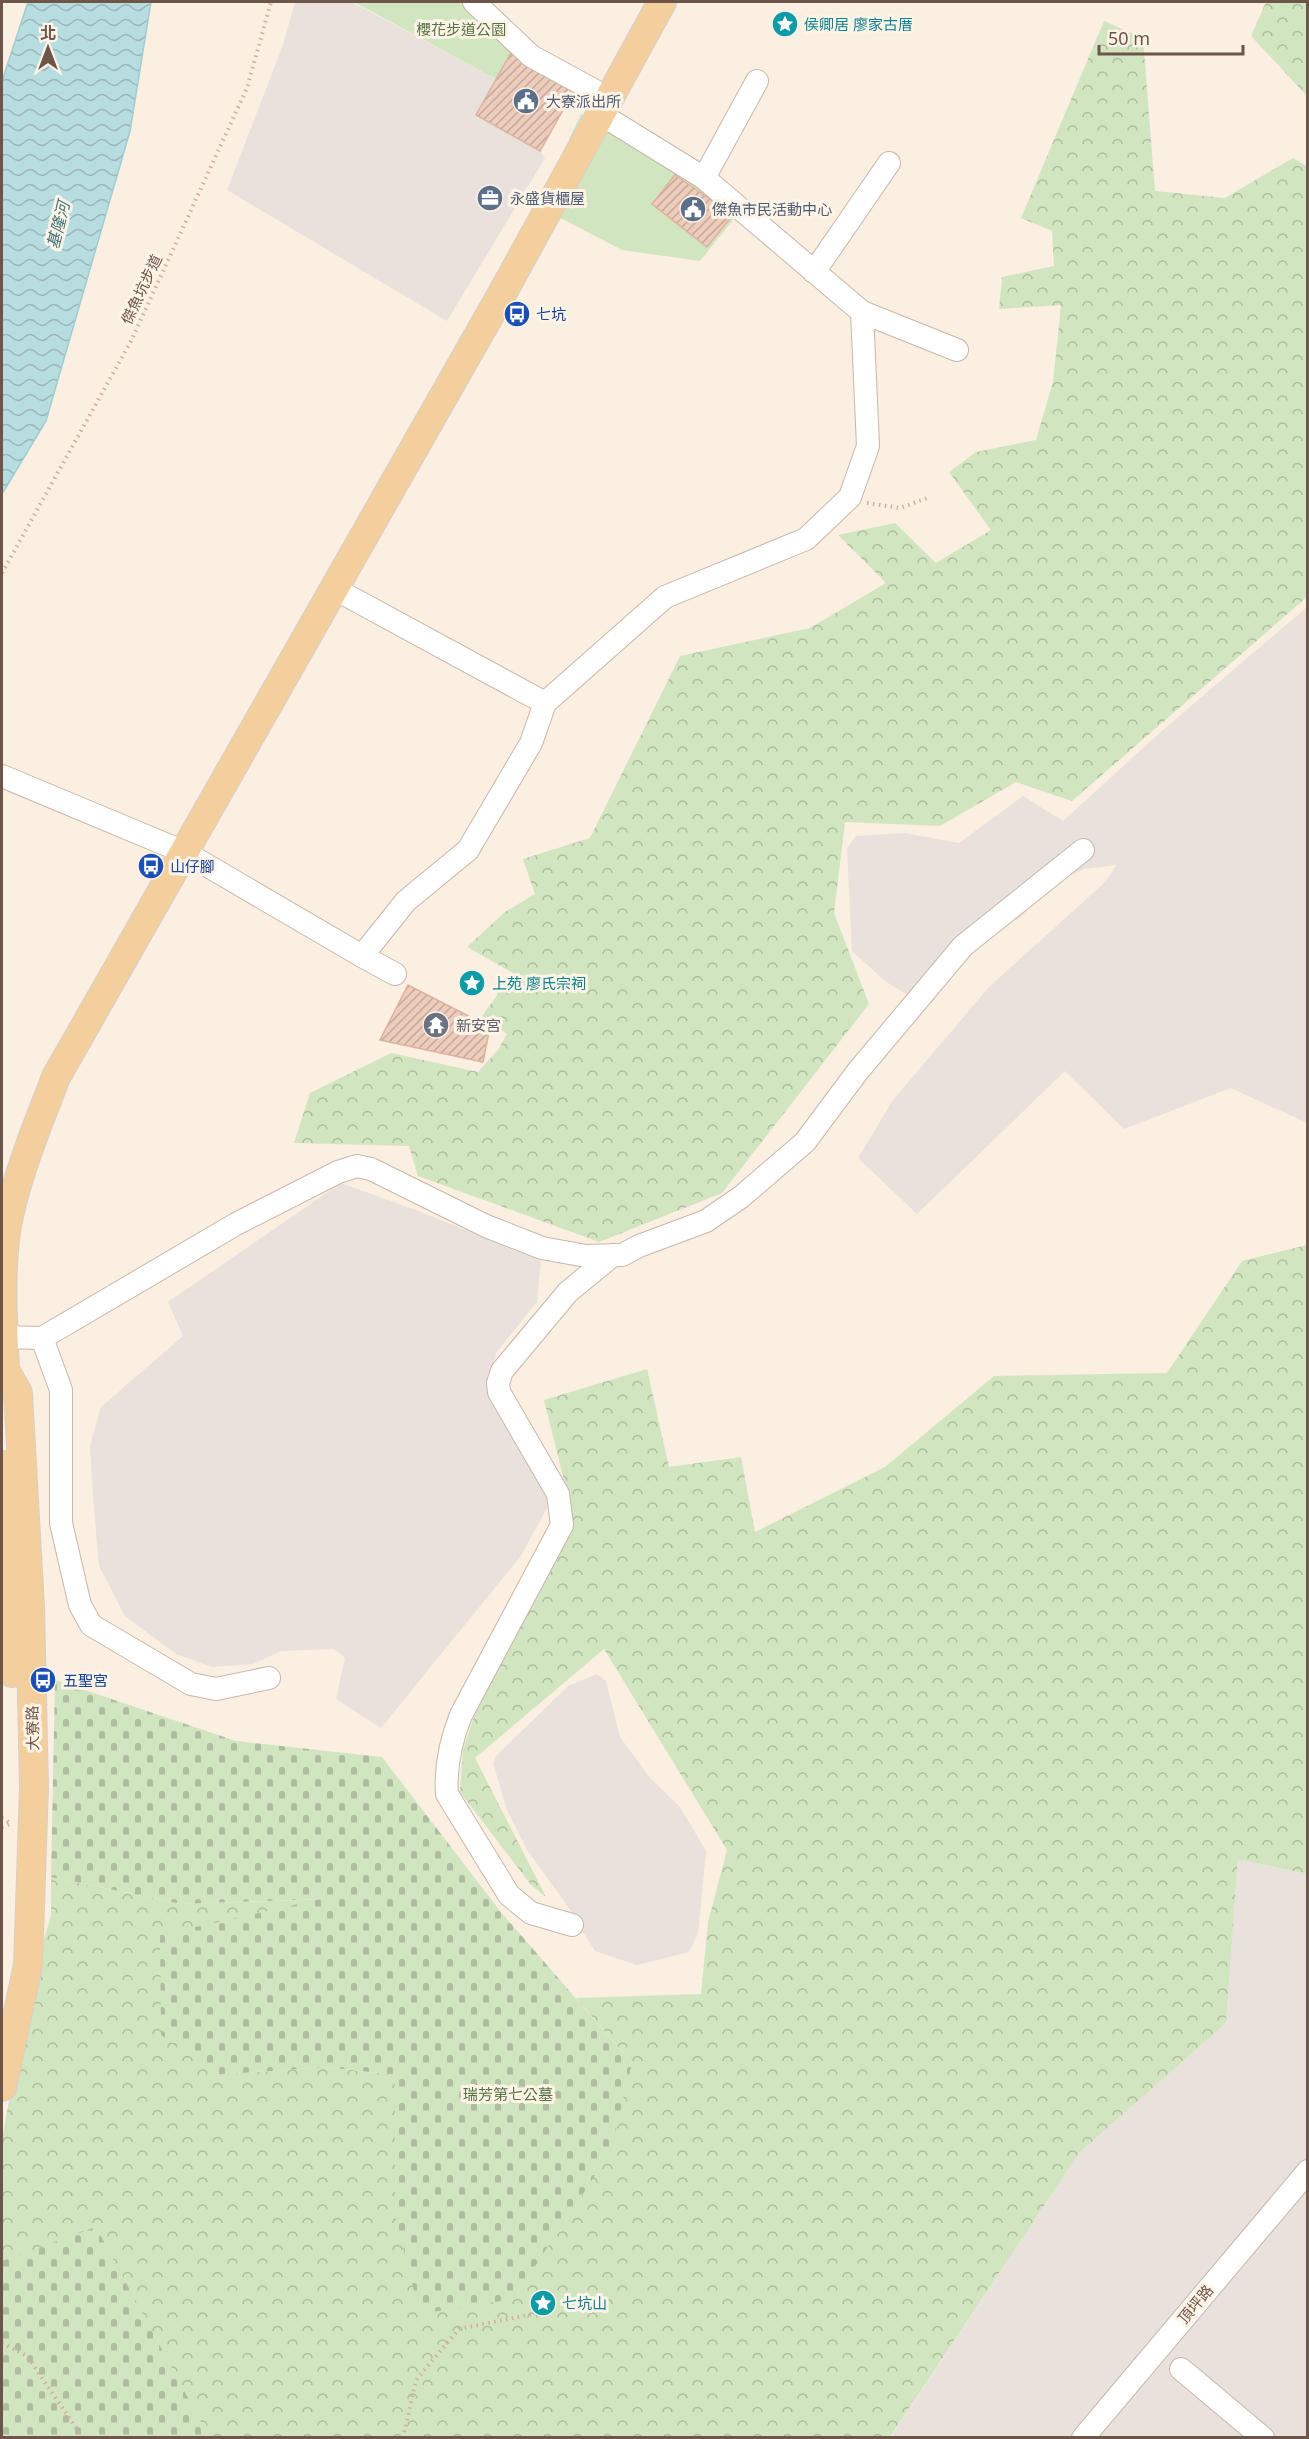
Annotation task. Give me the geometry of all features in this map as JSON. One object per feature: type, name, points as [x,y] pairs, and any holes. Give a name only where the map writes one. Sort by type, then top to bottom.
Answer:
[{"type":"main road","name":"大寮路","points":[[2,2087],[28,1965],[34,1787],[30,1607],[18,1393],[3,1375],[5,1231],[26,1158],[52,1087],[606,107],[662,2]]},
{"type":"main road","name":"大寮路","points":[[2,1466],[16,1784],[11,1957],[2,2009]]},
{"type":"street","points":[[474,2],[531,56],[704,178],[862,312],[957,350]]},
{"type":"street","points":[[704,178],[757,81]]},
{"type":"street","points":[[814,272],[889,163]]},
{"type":"street","points":[[362,956],[406,901],[468,850],[531,743],[545,703],[665,597],[806,539],[850,496],[868,446],[862,312]]},
{"type":"street","points":[[334,589],[545,703]]},
{"type":"street","points":[[2,776],[184,852],[395,974]]},
{"type":"street","points":[[3,1329],[42,1338],[236,1224],[338,1172],[357,1166],[371,1169],[486,1226],[542,1248],[586,1256],[622,1255],[639,1246],[706,1221],[741,1197],[805,1142],[858,1071],[963,946],[1083,850]]},
{"type":"street","points":[[572,1925],[531,1913],[509,1895],[447,1794],[446,1779],[453,1736],[461,1715],[562,1525],[558,1494],[499,1392],[498,1383],[502,1371],[568,1292],[613,1256]]},
{"type":"street","points":[[42,1338],[61,1390],[62,1531],[80,1605],[91,1625],[191,1684],[216,1689],[269,1678]]},
{"type":"street","name":"頂坪路","points":[[1083,2438],[1308,2171]]},
{"type":"street","points":[[1181,2369],[1263,2438]]},
{"type":"path","name":"傑魚坑步道","points":[[2,573],[131,341],[248,88],[271,2]]},
{"type":"path","points":[[850,496],[871,504],[900,508],[930,497]]},
{"type":"path","points":[[2,1818],[11,1824],[2,1827]]},
{"type":"path","points":[[403,2438],[416,2380],[459,2329],[533,2314]]},
{"type":"path","points":[[2,2343],[27,2356],[83,2438]]},
{"type":"shaded area","points":[[295,2],[352,2],[496,79],[476,115],[540,151],[545,158],[447,321],[227,190],[283,45]]},
{"type":"shaded area","points":[[1307,607],[1307,1123],[1231,1088],[1124,1129],[1065,1071],[917,1214],[858,1158],[893,1100],[989,987],[1103,884],[1117,865],[1084,869],[1054,883],[1017,920],[993,918],[917,1001],[885,981],[852,951],[847,848],[856,836],[905,833],[959,843],[1023,796],[1063,821],[1164,729]]},
{"type":"shaded area","points":[[341,1183],[421,1212],[541,1261],[537,1302],[496,1353],[490,1376],[551,1501],[520,1557],[381,1728],[336,1699],[345,1658],[334,1649],[281,1651],[253,1664],[212,1667],[176,1654],[125,1616],[99,1566],[93,1496],[90,1445],[101,1407],[183,1336],[168,1302]]},
{"type":"shaded area","points":[[597,1674],[606,1681],[620,1737],[650,1778],[680,1807],[706,1851],[698,1934],[689,1952],[637,1965],[595,1951],[564,1901],[527,1850],[507,1810],[493,1763],[496,1756],[568,1686]]},
{"type":"shaded area","points":[[1238,1859],[1307,1874],[1307,2437],[890,2438],[1079,2153],[1226,2023]]},
{"type":"green space","name":"櫻花步道公園","points":[[354,2],[474,2],[512,51],[496,79]]},
{"type":"green space","points":[[1266,2],[1307,2],[1307,96],[1251,36]]},
{"type":"green space","points":[[1104,21],[1143,38],[1155,191],[1225,198],[1293,158],[1307,166],[1307,597],[1072,801],[1016,782],[940,826],[845,822],[834,913],[869,1004],[722,1193],[599,1242],[418,1176],[409,1146],[294,1143],[310,1093],[391,1053],[478,1072],[498,1050],[507,1034],[482,1016],[513,973],[467,947],[505,912],[535,894],[523,859],[590,838],[680,656],[810,628],[886,583],[838,535],[895,523],[936,563],[991,530],[949,472],[976,452],[1036,440],[1053,382],[1061,305],[999,309],[1002,277],[1054,266],[1052,231],[1021,218]]},
{"type":"green space","points":[[581,114],[688,174],[737,215],[700,261],[622,250],[547,211],[572,168],[569,139]]},
{"type":"green space","points":[[1307,1245],[1307,1874],[1238,1859],[1226,2023],[1079,2153],[890,2437],[2,2438],[2,2140],[28,1991],[51,1916],[51,1877],[181,1904],[326,1899],[216,2075],[326,2067],[395,2075],[395,2215],[632,2063],[576,1998],[701,1994],[708,1922],[727,1850],[604,1649],[475,1758],[546,1897],[531,1885],[460,1792],[463,1750],[511,1604],[566,1488],[544,1400],[647,1369],[669,1467],[741,1457],[755,1532],[885,1467],[994,1376],[1167,1373],[1242,1261]]},
{"type":"green space","name":"瑞芳第七公墓","points":[[55,1680],[236,1741],[382,1757],[500,1911],[632,2063],[610,2153],[513,2299],[420,2314],[395,2215],[395,2075],[326,2067],[216,2075],[161,2035],[160,1935],[321,1899],[181,1904],[51,1877]]},
{"type":"green space","points":[[96,2227],[209,2437],[2,2437],[2,2261]]},
{"type":"water","name":"基隆河","points":[[28,2],[151,2],[130,131],[46,421],[2,494],[2,81]]},
{"type":"building","name":"大寮派出所","points":[[512,51],[576,87],[540,151],[476,115]]},
{"type":"building","name":"傑魚市民活動中心","points":[[675,175],[733,215],[707,247],[652,204]]},
{"type":"building","name":"新安宮","points":[[408,985],[490,1027],[483,1062],[380,1040]]},
{"type":"place","name":"侯卿居 廖家古厝","points":[[785,24]]},
{"type":"place","name":"大寮派出所","points":[[526,101]]},
{"type":"place","name":"永盛貨櫃屋","points":[[490,198]]},
{"type":"place","name":"傑魚市民活動中心","points":[[693,209]]},
{"type":"place","name":"七坑","points":[[517,314]]},
{"type":"place","name":"山仔腳","points":[[151,866]]},
{"type":"place","name":"上苑 廖氏宗祠","points":[[472,983]]},
{"type":"place","name":"新安宮","points":[[436,1025]]},
{"type":"place","name":"五聖宮","points":[[43,1680]]},
{"type":"place","name":"七坑山","points":[[543,2303]]}]
